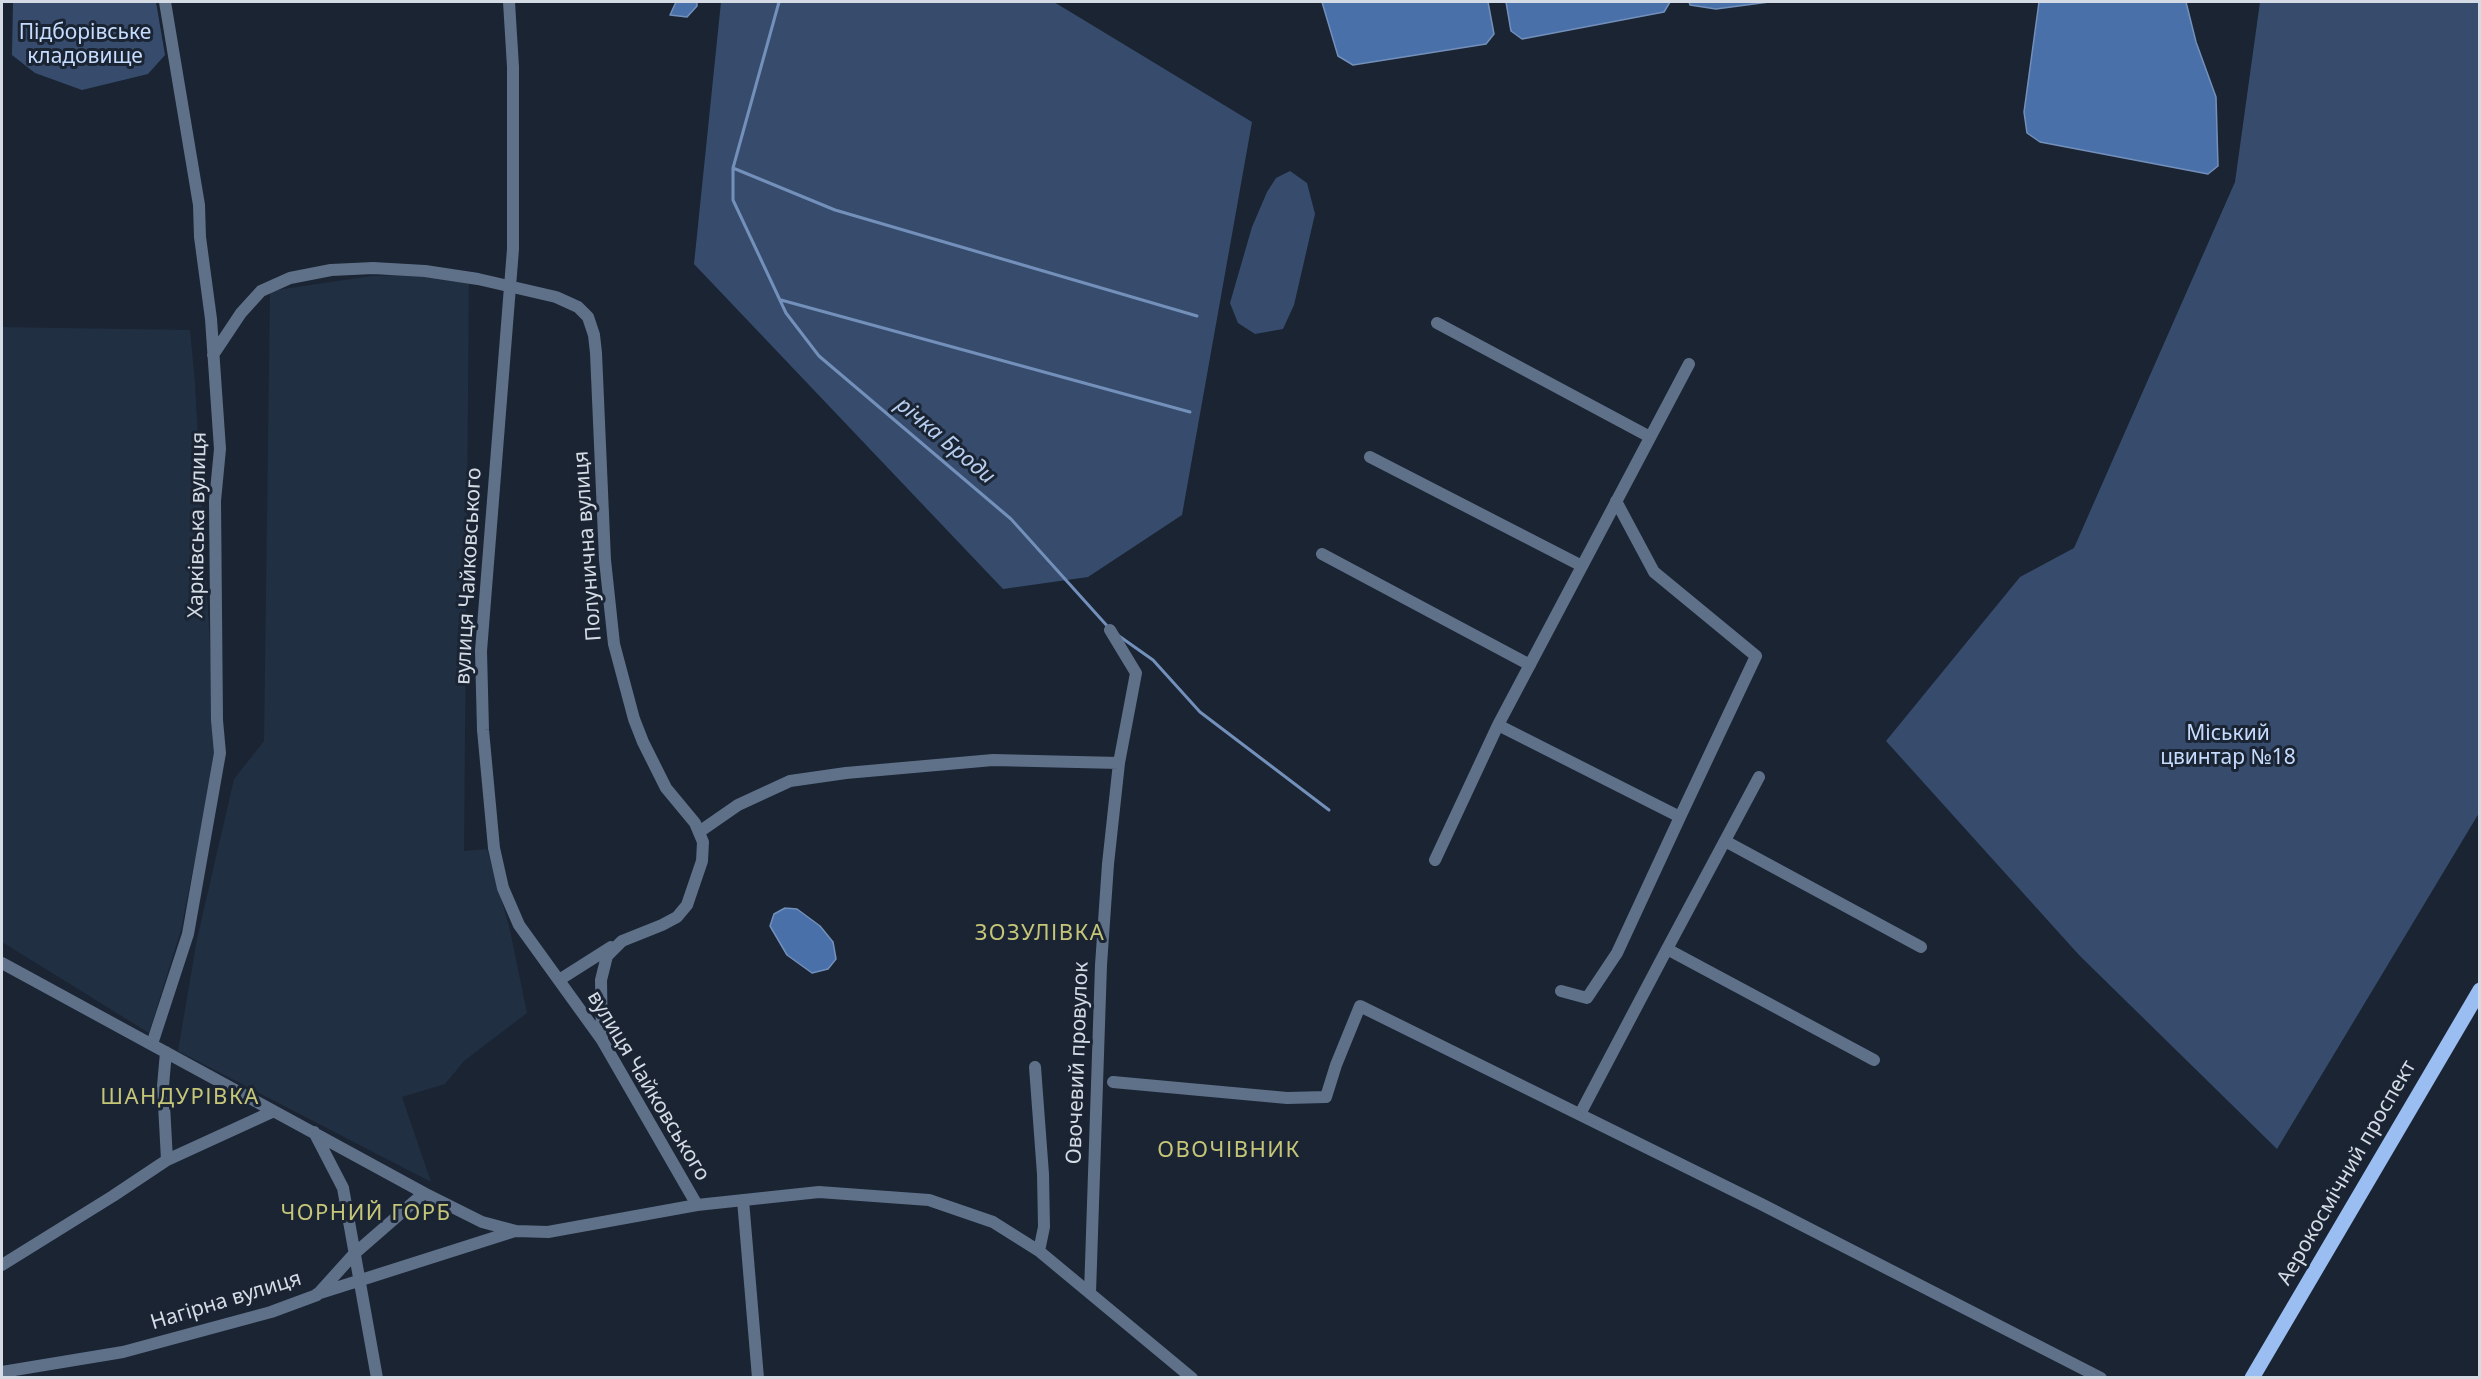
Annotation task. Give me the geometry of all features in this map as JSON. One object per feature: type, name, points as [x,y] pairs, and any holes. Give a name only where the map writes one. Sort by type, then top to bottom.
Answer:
[{"type":"main road","name":"Аерокосмічний проспект","points":[[2252,1377],[2480,990]]},
{"type":"street","name":"Харківська вулиця","points":[[152,1044],[188,934],[220,753],[217,720],[215,501],[220,449],[212,319],[200,237],[199,205],[165,2]]},
{"type":"street","name":"вулиця Чайковського","points":[[509,2],[513,67],[514,217],[511,286],[481,627],[485,752],[494,848],[503,888],[519,925],[602,1040],[697,1205]]},
{"type":"street","name":"Полунична вулиця","points":[[213,355],[247,305],[261,291],[273,284],[303,274],[352,268],[425,271],[540,291],[583,310],[591,324],[596,353],[605,560],[614,644],[634,719],[643,742],[666,788],[695,823],[703,842],[702,861],[687,905],[677,917],[622,941],[558,980]]},
{"type":"street","points":[[1437,323],[1650,437]]},
{"type":"street","points":[[1435,860],[1498,725],[1689,364]]},
{"type":"street","points":[[1371,457],[1582,566]]},
{"type":"street","points":[[1561,991],[1587,998],[1617,953],[1756,656],[1654,572],[1616,501]]},
{"type":"street","points":[[1322,554],[1530,664]]},
{"type":"street","name":"Овочевий провулок","points":[[1090,1293],[1101,965],[1108,864],[1119,763],[1136,673],[1110,630]]},
{"type":"street","points":[[1498,725],[1680,817]]},
{"type":"street","points":[[699,832],[738,805],[790,781],[846,773],[993,760],[1119,763]]},
{"type":"street","points":[[1580,1114],[1759,777]]},
{"type":"street","points":[[1725,841],[1921,947]]},
{"type":"street","points":[[602,1040],[600,980],[607,956],[622,941]]},
{"type":"street","points":[[1666,949],[1874,1060]]},
{"type":"street","points":[[2,963],[424,1193],[482,1222],[516,1231],[548,1232],[697,1205],[819,1192],[929,1200],[993,1222],[1039,1251],[1192,1377]]},
{"type":"street","points":[[1113,1082],[1287,1098],[1326,1097],[1336,1065],[1360,1006],[1580,1114],[2101,1377]]},
{"type":"street","points":[[166,1052],[163,1086],[167,1160]]},
{"type":"street","points":[[1035,1067],[1043,1174],[1044,1227],[1039,1251]]},
{"type":"street","points":[[2,1265],[167,1160],[274,1111]]},
{"type":"street","points":[[314,1132],[343,1188],[377,1377]]},
{"type":"street","name":"Нагірна вулиця","points":[[2,1372],[123,1352],[271,1312],[317,1294],[354,1254],[424,1193]]},
{"type":"street","points":[[743,1200],[758,1377]]},
{"type":"street","points":[[317,1294],[516,1231]]},
{"type":"shaded area","points":[[676,2],[697,2],[697,6],[687,17],[670,15]]},
{"type":"shaded area","points":[[1322,2],[1488,2],[1494,34],[1486,44],[1353,65],[1338,56]]},
{"type":"shaded area","points":[[1506,2],[1670,2],[1664,12],[1522,39],[1511,31]]},
{"type":"shaded area","points":[[1689,2],[1769,2],[1716,9],[1690,5]]},
{"type":"shaded area","points":[[2039,2],[2186,2],[2196,42],[2216,97],[2218,166],[2208,174],[2040,142],[2027,133],[2024,112]]},
{"type":"shaded area","points":[[421,274],[469,278],[464,851],[487,849],[510,930],[527,1013],[464,1061],[445,1084],[402,1097],[431,1182],[178,1051],[197,939],[234,779],[264,741],[270,291],[371,276]]},
{"type":"shaded area","points":[[2,327],[190,330],[216,752],[181,930],[149,1033],[2,942]]},
{"type":"shaded area","points":[[785,908],[797,909],[820,926],[833,942],[836,959],[828,969],[812,973],[787,955],[770,926],[774,914]]},
{"type":"green space","name":"Підборівське кладовище","points":[[13,2],[156,2],[165,55],[148,74],[82,90],[35,73],[12,55]]},
{"type":"green space","points":[[721,2],[1054,2],[1252,122],[1182,515],[1088,577],[1003,589],[694,264]]},
{"type":"green space","name":"Міський цвинтар №18","points":[[2260,2],[2480,2],[2479,813],[2277,1149],[2079,955],[1886,741],[2020,577],[2074,548],[2235,182]]},
{"type":"green space","points":[[1290,171],[1307,183],[1315,214],[1294,305],[1283,329],[1255,334],[1238,323],[1230,303],[1252,227],[1267,192],[1276,178]]},
{"type":"waterway","name":"річка Броди","points":[[779,2],[733,168],[733,200],[786,313],[819,356],[1011,519],[1109,628]]},
{"type":"waterway","points":[[733,168],[835,210],[1197,316]]},
{"type":"waterway","points":[[781,300],[1190,412]]},
{"type":"waterway","name":"річка Броди","points":[[1119,636],[1153,660],[1200,712],[1329,810]]},
{"type":"district","name":"ЗОЗУЛІВКА","points":[[1040,934]]},
{"type":"district","name":"ШАНДУРІВКА","points":[[180,1098]]},
{"type":"district","name":"ОВОЧІВНИК","points":[[1229,1151]]},
{"type":"district","name":"ЧОРНИЙ ГОРБ","points":[[366,1214]]}]
